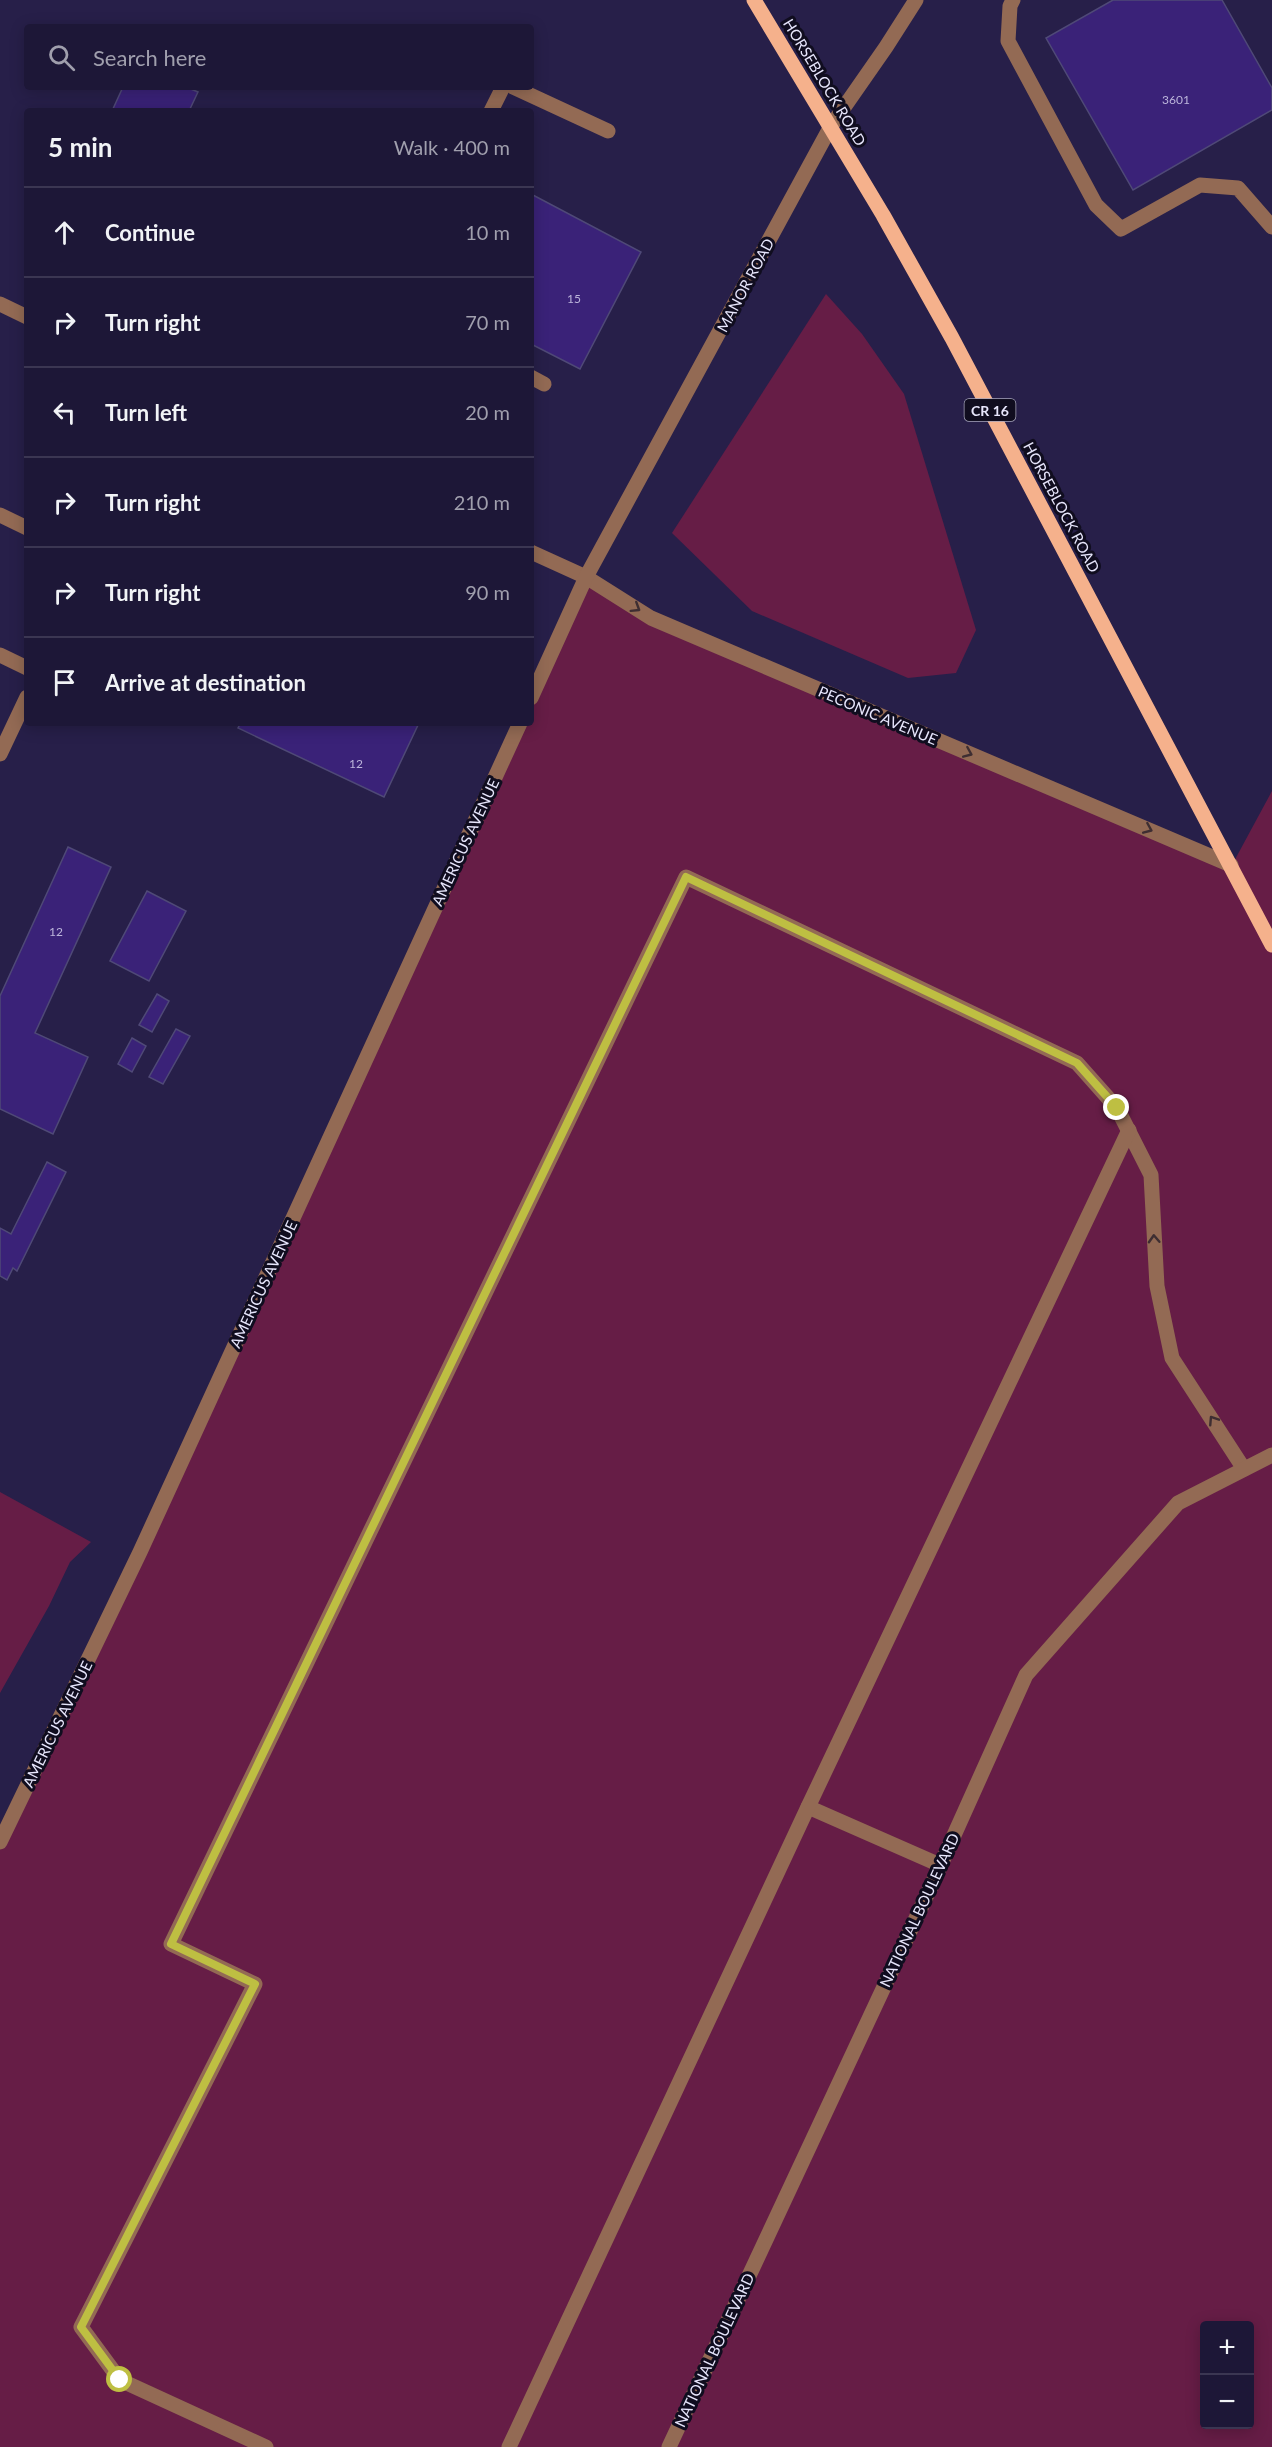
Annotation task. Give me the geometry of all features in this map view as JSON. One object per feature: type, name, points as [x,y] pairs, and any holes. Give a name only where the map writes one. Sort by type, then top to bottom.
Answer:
[{"type":"main road","name":"HORSEBLOCK ROAD","points":[[754,0],[831,126],[952,338],[1272,945]]},
{"type":"street","name":"MANOR ROAD","points":[[586,577],[831,126],[916,0]]},
{"type":"street","points":[[1013,0],[1010,6],[1008,41],[1096,205],[1121,229],[1200,185],[1238,188],[1272,227]]},
{"type":"street","points":[[492,108],[502,90]]},
{"type":"street","points":[[519,90],[608,131]]},
{"type":"street","points":[[0,304],[24,316]]},
{"type":"street","points":[[0,515],[24,527]]},
{"type":"street","name":"PECONIC AVENUE","points":[[534,553],[586,577],[651,618],[1231,865]]},
{"type":"street","points":[[534,691],[586,577]]},
{"type":"street","points":[[0,655],[24,667]]},
{"type":"street","points":[[0,754],[24,703]]},
{"type":"street","name":"AMERICUS AVENUE","points":[[0,1842],[140,1551],[519,726]]},
{"type":"street","points":[[266,2447],[120,2380],[81,2327],[255,1984],[171,1944],[686,877],[1077,1063],[1117,1108],[1151,1175],[1157,1286],[1172,1358],[1244,1469]]},
{"type":"street","points":[[509,2447],[808,1807],[1129,1130]]},
{"type":"street","name":"NATIONAL BOULEVARD","points":[[669,2447],[1026,1675],[1178,1503],[1272,1455]]},
{"type":"street","points":[[808,1807],[940,1865]]},
{"type":"shaded area","points":[[826,294],[862,334],[904,394],[976,630],[956,673],[908,678],[752,611],[672,533]]},
{"type":"shaded area","points":[[586,577],[651,618],[1232,865],[1272,791],[1272,2447],[0,2447],[0,1842],[519,726],[534,726],[534,691]]},
{"type":"shaded area","points":[[0,1492],[91,1542],[70,1562],[49,1606],[0,1693]]},
{"type":"building","points":[[1113,0],[1222,0],[1272,88],[1272,110],[1133,190],[1046,38]]},
{"type":"building","points":[[122,90],[193,90],[198,92],[190,108],[113,108]]},
{"type":"building","points":[[534,196],[641,252],[580,369],[534,346]]},
{"type":"building","points":[[239,726],[418,726],[384,797],[238,728]]},
{"type":"building","points":[[68,847],[111,867],[35,1033],[88,1057],[53,1134],[0,1109],[0,996]]},
{"type":"building","points":[[147,891],[186,911],[149,981],[110,961]]},
{"type":"building","points":[[157,994],[169,1001],[152,1032],[139,1025]]},
{"type":"building","points":[[176,1029],[190,1036],[163,1084],[149,1077]]},
{"type":"building","points":[[132,1038],[146,1046],[132,1072],[118,1064]]},
{"type":"building","points":[[47,1162],[66,1172],[17,1271],[13,1268],[7,1280],[0,1276],[0,1228],[11,1234]]},
{"type":"route","points":[[120,2380],[81,2327],[255,1984],[171,1944],[686,877],[1077,1063],[1117,1108]]}]
